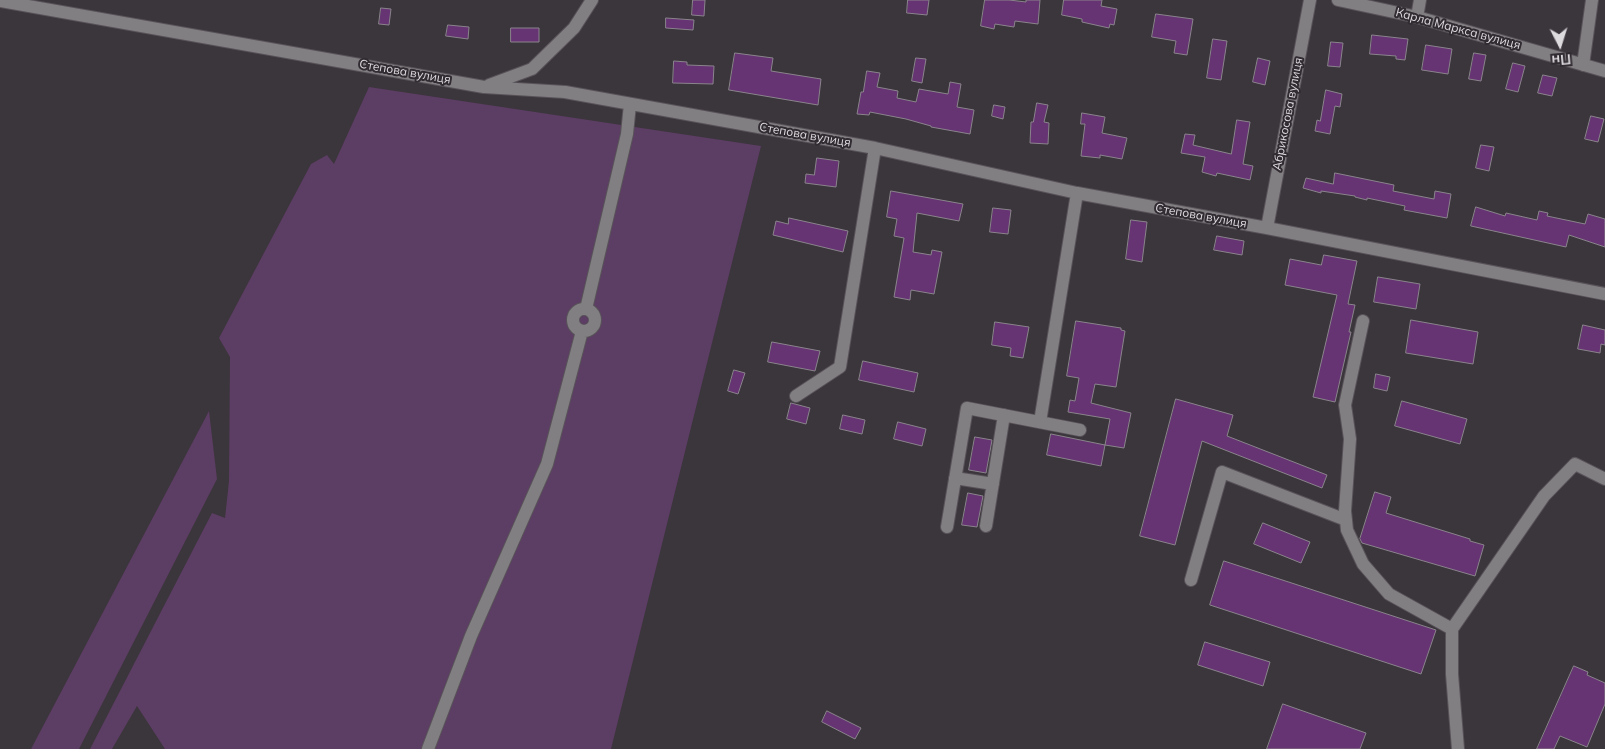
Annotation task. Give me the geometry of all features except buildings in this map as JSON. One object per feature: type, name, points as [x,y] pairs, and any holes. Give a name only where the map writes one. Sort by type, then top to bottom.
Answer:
[{"type":"street","points":[[70,13],[72,0]]},
{"type":"street","points":[[484,86],[532,69],[574,28],[592,0]]},
{"type":"street","name":"Абрикосова вулиця","points":[[1266,228],[1310,0]]},
{"type":"street","name":"Карла Маркса вулиця","points":[[1338,0],[1417,17],[1605,72]]},
{"type":"street","points":[[1417,17],[1420,0]]},
{"type":"street","points":[[1583,65],[1592,0]]},
{"type":"street","name":"Степова вулиця","points":[[0,1],[484,86],[565,92],[875,148],[1077,193],[1605,294]]},
{"type":"street","points":[[428,749],[470,636],[547,464],[582,331],[574,326],[572,318],[577,311],[586,309],[626,134],[630,104]]},
{"type":"street","points":[[796,396],[840,367],[875,148]]},
{"type":"street","points":[[1040,422],[1077,193]]},
{"type":"street","points":[[1363,321],[1345,405],[1350,439],[1345,511],[1348,530],[1363,564],[1389,594],[1452,630]]},
{"type":"street","points":[[947,527],[967,408],[1080,430]]},
{"type":"street","points":[[986,526],[1004,415]]},
{"type":"street","points":[[1458,749],[1452,674],[1452,630],[1544,496],[1575,464],[1605,479]]},
{"type":"street","points":[[1191,580],[1222,472],[1346,520]]},
{"type":"street","points":[[955,478],[993,484]]},
{"type":"shaded area","points":[[369,87],[761,146],[611,749],[165,749],[137,706],[112,749],[90,749],[212,513],[225,518],[229,481],[230,357],[219,338],[311,164],[327,155],[334,164]]},
{"type":"shaded area","points":[[209,411],[217,479],[79,749],[31,749]]}]
